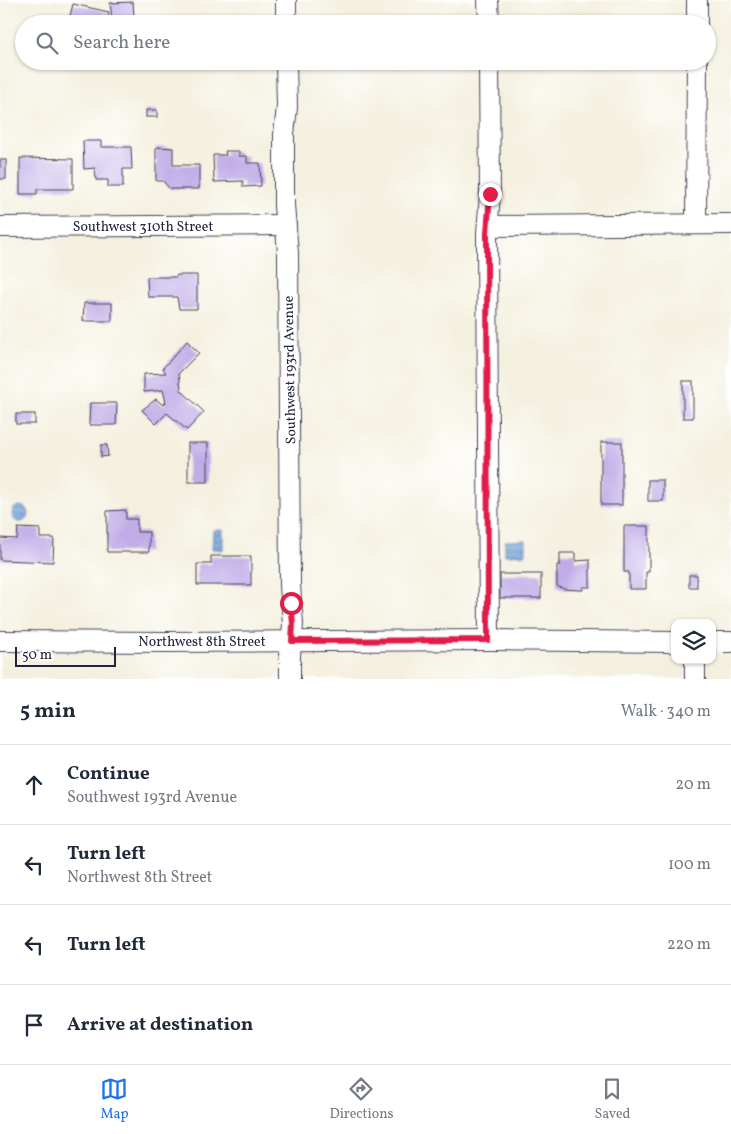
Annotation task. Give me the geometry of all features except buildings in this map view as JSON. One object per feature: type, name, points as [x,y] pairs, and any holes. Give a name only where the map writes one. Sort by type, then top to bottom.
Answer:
[{"type":"street","points":[[286,0],[286,15]]},
{"type":"street","points":[[488,0],[489,15]]},
{"type":"street","points":[[697,0],[697,15]]},
{"type":"street","name":"Southwest 193rd Avenue","points":[[286,70],[284,205],[288,253],[290,585],[293,624],[290,679]]},
{"type":"street","points":[[488,640],[487,243],[490,194],[489,70]]},
{"type":"street","points":[[696,224],[697,70]]},
{"type":"street","points":[[488,226],[731,224]]},
{"type":"street","name":"Southwest 310th Street","points":[[0,227],[286,225]]},
{"type":"street","name":"Northwest 8th Street","points":[[0,641],[488,640],[671,642]]},
{"type":"street","points":[[716,642],[731,642]]},
{"type":"street","points":[[695,664],[695,679]]},
{"type":"water","points":[[20,506],[26,508],[28,514],[26,520],[20,522],[14,520],[12,514],[14,508]]},
{"type":"water","points":[[213,530],[223,530],[223,550],[212,549]]},
{"type":"water","points":[[526,540],[526,554],[505,555],[505,541]]},
{"type":"route","points":[[291,603],[292,641],[488,640],[487,233],[490,194]]}]
